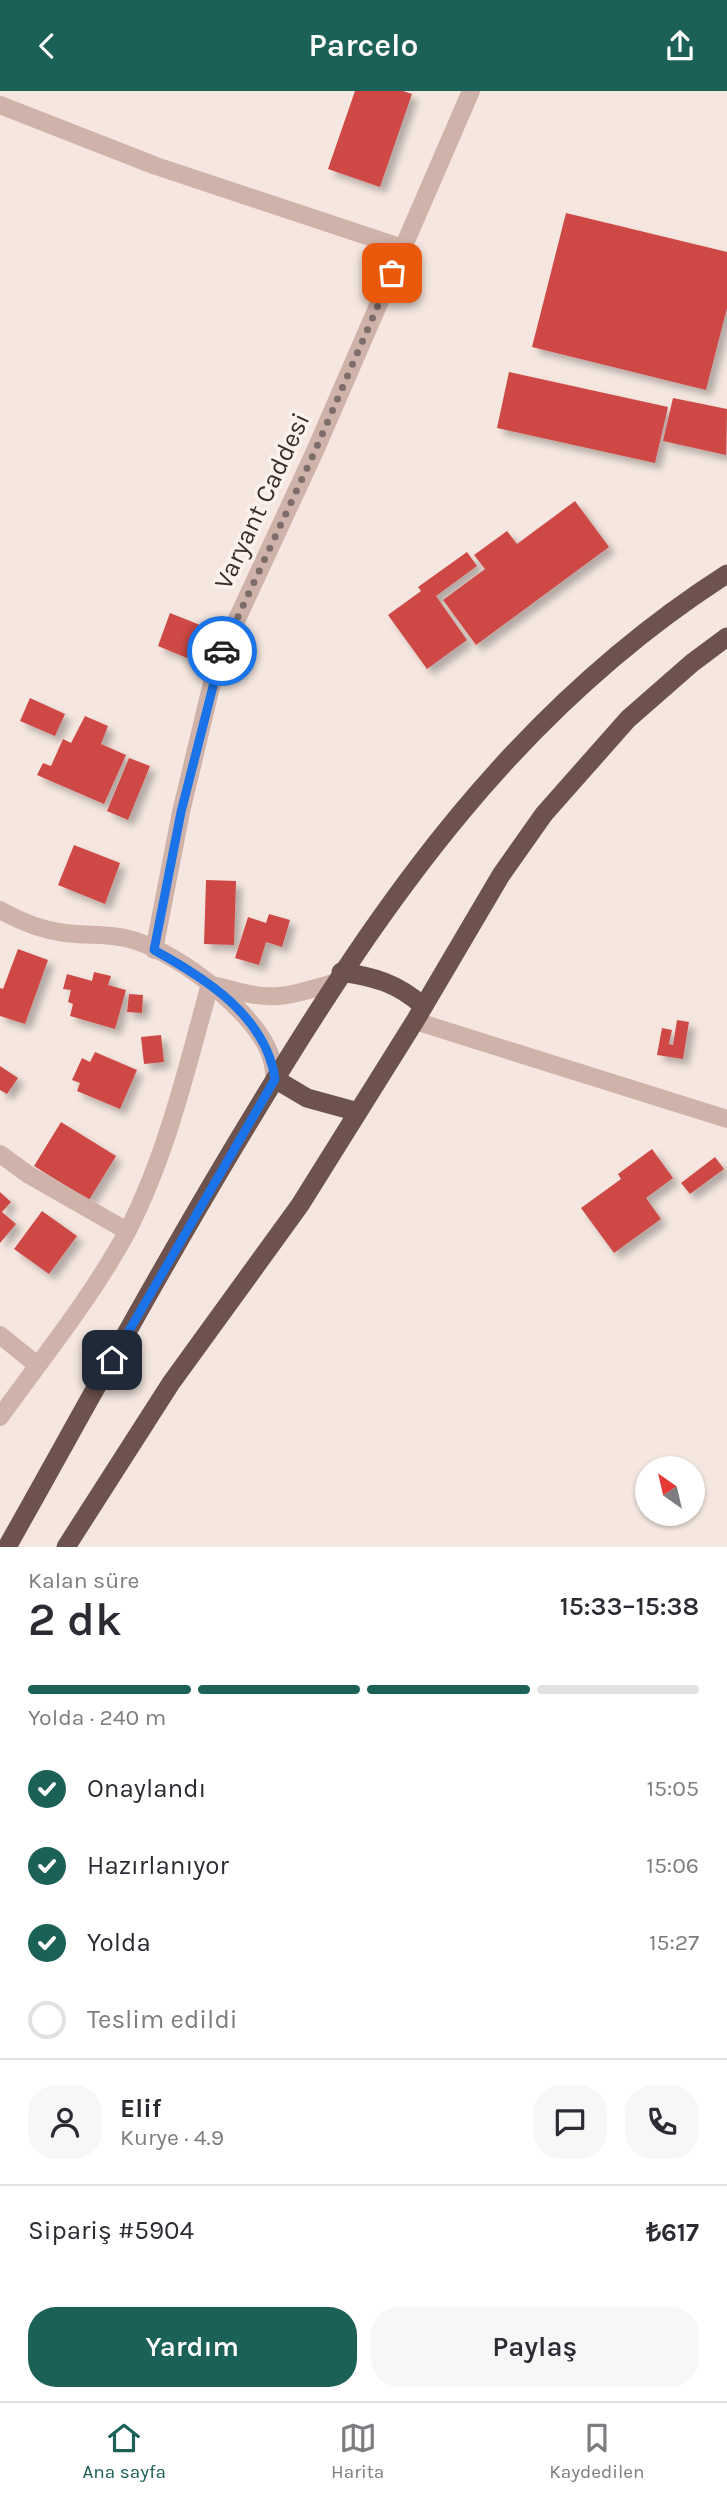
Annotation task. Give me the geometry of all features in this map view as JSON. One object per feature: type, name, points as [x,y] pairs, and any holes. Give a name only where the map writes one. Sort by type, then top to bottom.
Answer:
[{"type":"highway","points":[[7,1547],[217,1174],[337,978],[435,841],[531,733],[606,663],[727,574]]},
{"type":"highway","points":[[66,1547],[172,1383],[300,1205],[419,1014],[501,875],[580,770],[628,719],[692,663],[727,637]]},
{"type":"highway","points":[[337,978],[379,977],[403,989],[419,1014]]},
{"type":"highway","points":[[275,1079],[307,1098],[358,1112]]},
{"type":"street","name":"Varyant Caddesi","points":[[154,950],[181,812],[217,662],[315,451],[471,91]]},
{"type":"street","points":[[0,104],[156,166],[403,248]]},
{"type":"street","points":[[0,910],[36,928],[125,938],[154,950],[210,985],[251,1023],[268,1049],[275,1079]]},
{"type":"street","points":[[210,985],[252,997],[272,998],[337,978]]},
{"type":"street","points":[[0,1417],[96,1282],[127,1231],[172,1125],[210,985]]},
{"type":"street","points":[[419,1014],[727,1119]]},
{"type":"street","points":[[0,1154],[29,1175],[127,1231]]},
{"type":"street","points":[[0,1335],[37,1365]]},
{"type":"building","points":[[355,91],[403,91],[412,94],[380,187],[328,169]]},
{"type":"building","points":[[566,213],[727,252],[727,308],[706,390],[532,347]]},
{"type":"building","points":[[509,372],[668,407],[655,463],[497,428]]},
{"type":"building","points":[[673,398],[727,409],[726,455],[663,441]]},
{"type":"building","points":[[575,501],[609,547],[476,645],[443,600],[485,569],[474,555],[507,531],[517,544]]},
{"type":"building","points":[[467,552],[477,566],[436,596],[467,640],[427,669],[388,615],[421,591],[418,587]]},
{"type":"building","points":[[170,613],[200,625],[187,658],[158,646]]},
{"type":"building","points":[[30,698],[65,714],[55,736],[20,721]]},
{"type":"building","points":[[85,716],[108,726],[101,744],[126,755],[104,804],[37,775],[43,763],[51,766],[63,739],[71,743]]},
{"type":"building","points":[[129,758],[150,766],[128,820],[107,811]]},
{"type":"building","points":[[74,845],[120,863],[105,904],[58,885]]},
{"type":"building","points":[[206,880],[236,881],[234,945],[204,944]]},
{"type":"building","points":[[269,914],[290,920],[282,947],[266,942],[259,965],[235,958],[248,917],[266,923]]},
{"type":"building","points":[[18,949],[48,960],[25,1024],[0,1016],[0,988],[3,989]]},
{"type":"building","points":[[94,972],[111,976],[108,985],[126,990],[115,1029],[70,1016],[73,1004],[68,1002],[71,990],[63,989],[67,974],[92,981]]},
{"type":"building","points":[[129,994],[143,995],[142,1013],[127,1012]]},
{"type":"building","points":[[677,1020],[689,1022],[683,1059],[657,1055],[662,1028],[672,1030],[669,1044],[673,1045]]},
{"type":"building","points":[[161,1035],[164,1062],[144,1064],[141,1037]]},
{"type":"building","points":[[95,1052],[137,1070],[120,1109],[77,1091],[80,1083],[72,1080],[82,1058],[90,1062]]},
{"type":"building","points":[[0,1066],[18,1078],[7,1094],[0,1090]]},
{"type":"building","points":[[61,1122],[116,1156],[89,1200],[34,1166]]},
{"type":"building","points":[[652,1149],[673,1178],[646,1198],[661,1219],[614,1253],[581,1208],[621,1179],[618,1174]]},
{"type":"building","points":[[715,1157],[724,1169],[690,1194],[681,1183]]},
{"type":"building","points":[[0,1192],[11,1202],[2,1212],[16,1224],[0,1243]]},
{"type":"building","points":[[42,1211],[77,1236],[49,1274],[14,1249]]},
{"type":"way so far","points":[[222,651],[315,451],[392,273]]},
{"type":"route","points":[[112,1360],[217,1174],[275,1079],[268,1049],[241,1012],[210,985],[154,950],[181,812],[217,662],[222,651]]}]
